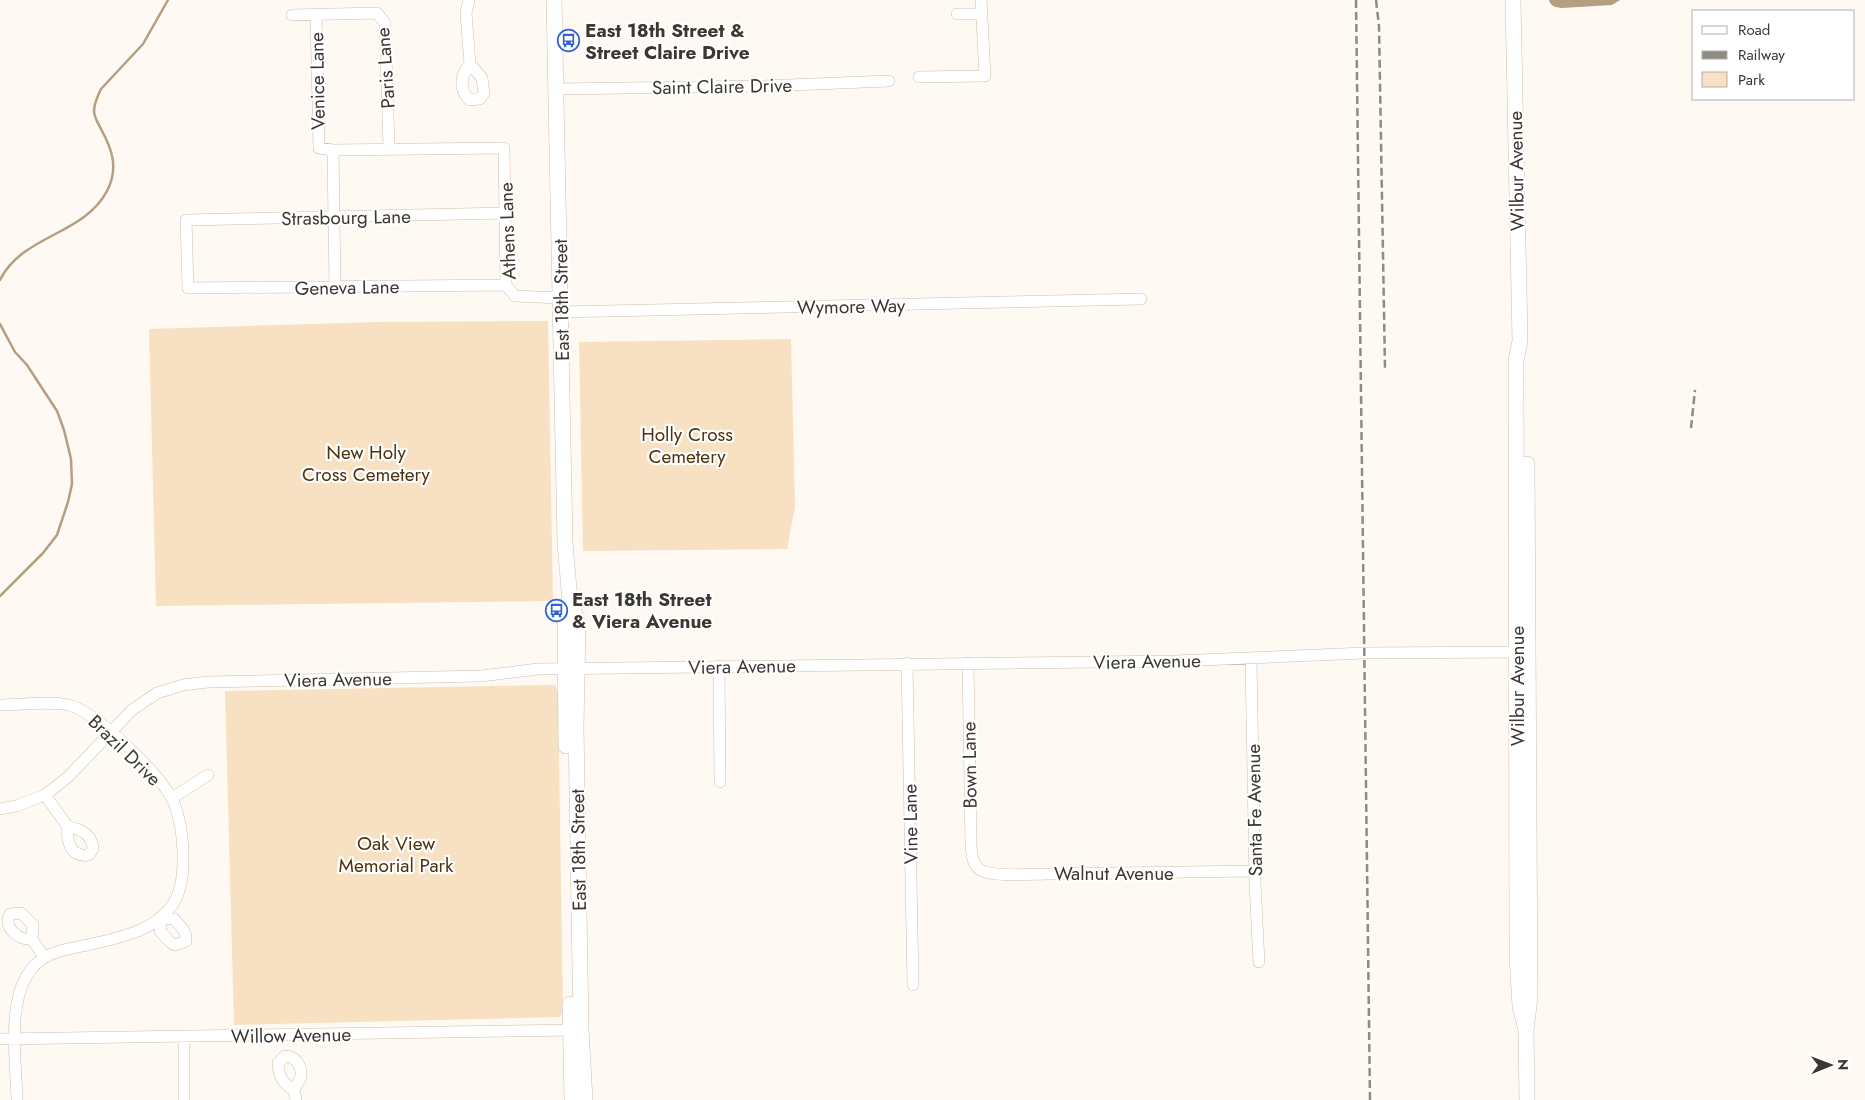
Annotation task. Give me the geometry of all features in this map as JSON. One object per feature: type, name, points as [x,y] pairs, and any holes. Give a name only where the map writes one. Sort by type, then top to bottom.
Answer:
[{"type":"main road","name":"East 18th Street","points":[[554,0],[565,542],[570,601],[578,623],[571,669],[576,728],[576,1030],[572,1100]]},
{"type":"main road","name":"Wilbur Avenue","points":[[1513,0],[1520,341],[1525,360],[1523,867],[1517,955],[1520,1006],[1526,1030],[1527,1100]]},
{"type":"main road","name":"East 18th Street","points":[[576,1030],[585,1100]]},
{"type":"street","points":[[469,0],[466,13],[470,64]]},
{"type":"street","points":[[920,77],[985,76],[981,0]]},
{"type":"street","name":"Paris Lane","points":[[292,15],[377,13],[386,23],[389,148]]},
{"type":"street","points":[[957,14],[981,14]]},
{"type":"street","name":"Venice Lane","points":[[316,15],[319,148],[333,150],[335,287]]},
{"type":"street","name":"Saint Claire Drive","points":[[556,89],[764,86],[889,81]]},
{"type":"street","points":[[333,150],[389,148]]},
{"type":"street","name":"Athens Lane","points":[[389,148],[504,148],[506,285],[515,296],[561,305]]},
{"type":"street","name":"Strasbourg Lane","points":[[188,288],[186,220],[505,213]]},
{"type":"street","name":"Geneva Lane","points":[[188,288],[506,285]]},
{"type":"street","name":"Wymore Way","points":[[561,305],[1141,299]]},
{"type":"street","name":"Viera Avenue","points":[[0,809],[16,806],[45,795],[68,777],[132,710],[157,693],[183,685],[208,682],[482,676],[538,669],[1252,658],[1365,653],[1523,652]]},
{"type":"street","name":"Santa Fe Avenue","points":[[1252,658],[1255,871],[1259,962]]},
{"type":"street","name":"Vine Lane","points":[[907,663],[913,984]]},
{"type":"street","name":"Bown Lane","points":[[968,663],[970,845],[975,866]]},
{"type":"street","points":[[719,666],[720,782]]},
{"type":"street","name":"Brazil Drive","points":[[0,705],[50,703],[70,705],[85,712],[158,779],[172,798],[180,829],[183,852],[182,878],[174,903],[161,918],[144,930],[86,945],[66,948],[44,957],[26,977],[17,1000],[14,1018],[17,1100]]},
{"type":"street","points":[[172,798],[208,775]]},
{"type":"street","points":[[45,795],[68,827]]},
{"type":"street","name":"Walnut Avenue","points":[[975,866],[991,874],[1255,871]]},
{"type":"street","points":[[32,939],[44,957]]},
{"type":"street","name":"Willow Avenue","points":[[0,1039],[576,1030]]},
{"type":"street","points":[[184,1036],[184,1100]]},
{"type":"green space","name":"New Holy Cross Cemetery","points":[[548,321],[553,601],[156,606],[149,329],[377,322]]},
{"type":"green space","name":"Holly Cross Cemetery","points":[[791,339],[795,507],[787,549],[583,551],[579,342]]},
{"type":"green space","name":"Oak View Memorial Park","points":[[555,685],[558,693],[563,1010],[560,1017],[234,1025],[225,691]]},
{"type":"shaded area","points":[[1549,0],[1620,0],[1612,5],[1562,8],[1555,7]]},
{"type":"waterway","points":[[0,280],[10,265],[23,253],[84,217],[97,206],[107,191],[113,174],[113,159],[96,120],[95,102],[101,89],[143,44],[168,0]]},
{"type":"waterway","points":[[0,324],[15,352],[27,365],[57,411],[71,459],[72,484],[57,535],[43,553],[0,596]]},
{"type":"railway","points":[[1356,0],[1370,1100]]},
{"type":"railway","points":[[1376,0],[1379,26],[1385,369]]},
{"type":"railway","points":[[1691,428],[1695,390]]},
{"type":"place","name":"East 18th Street & Street Claire Drive","points":[[569,41]]},
{"type":"place","name":"East 18th Street & Viera Avenue","points":[[556,610]]}]
